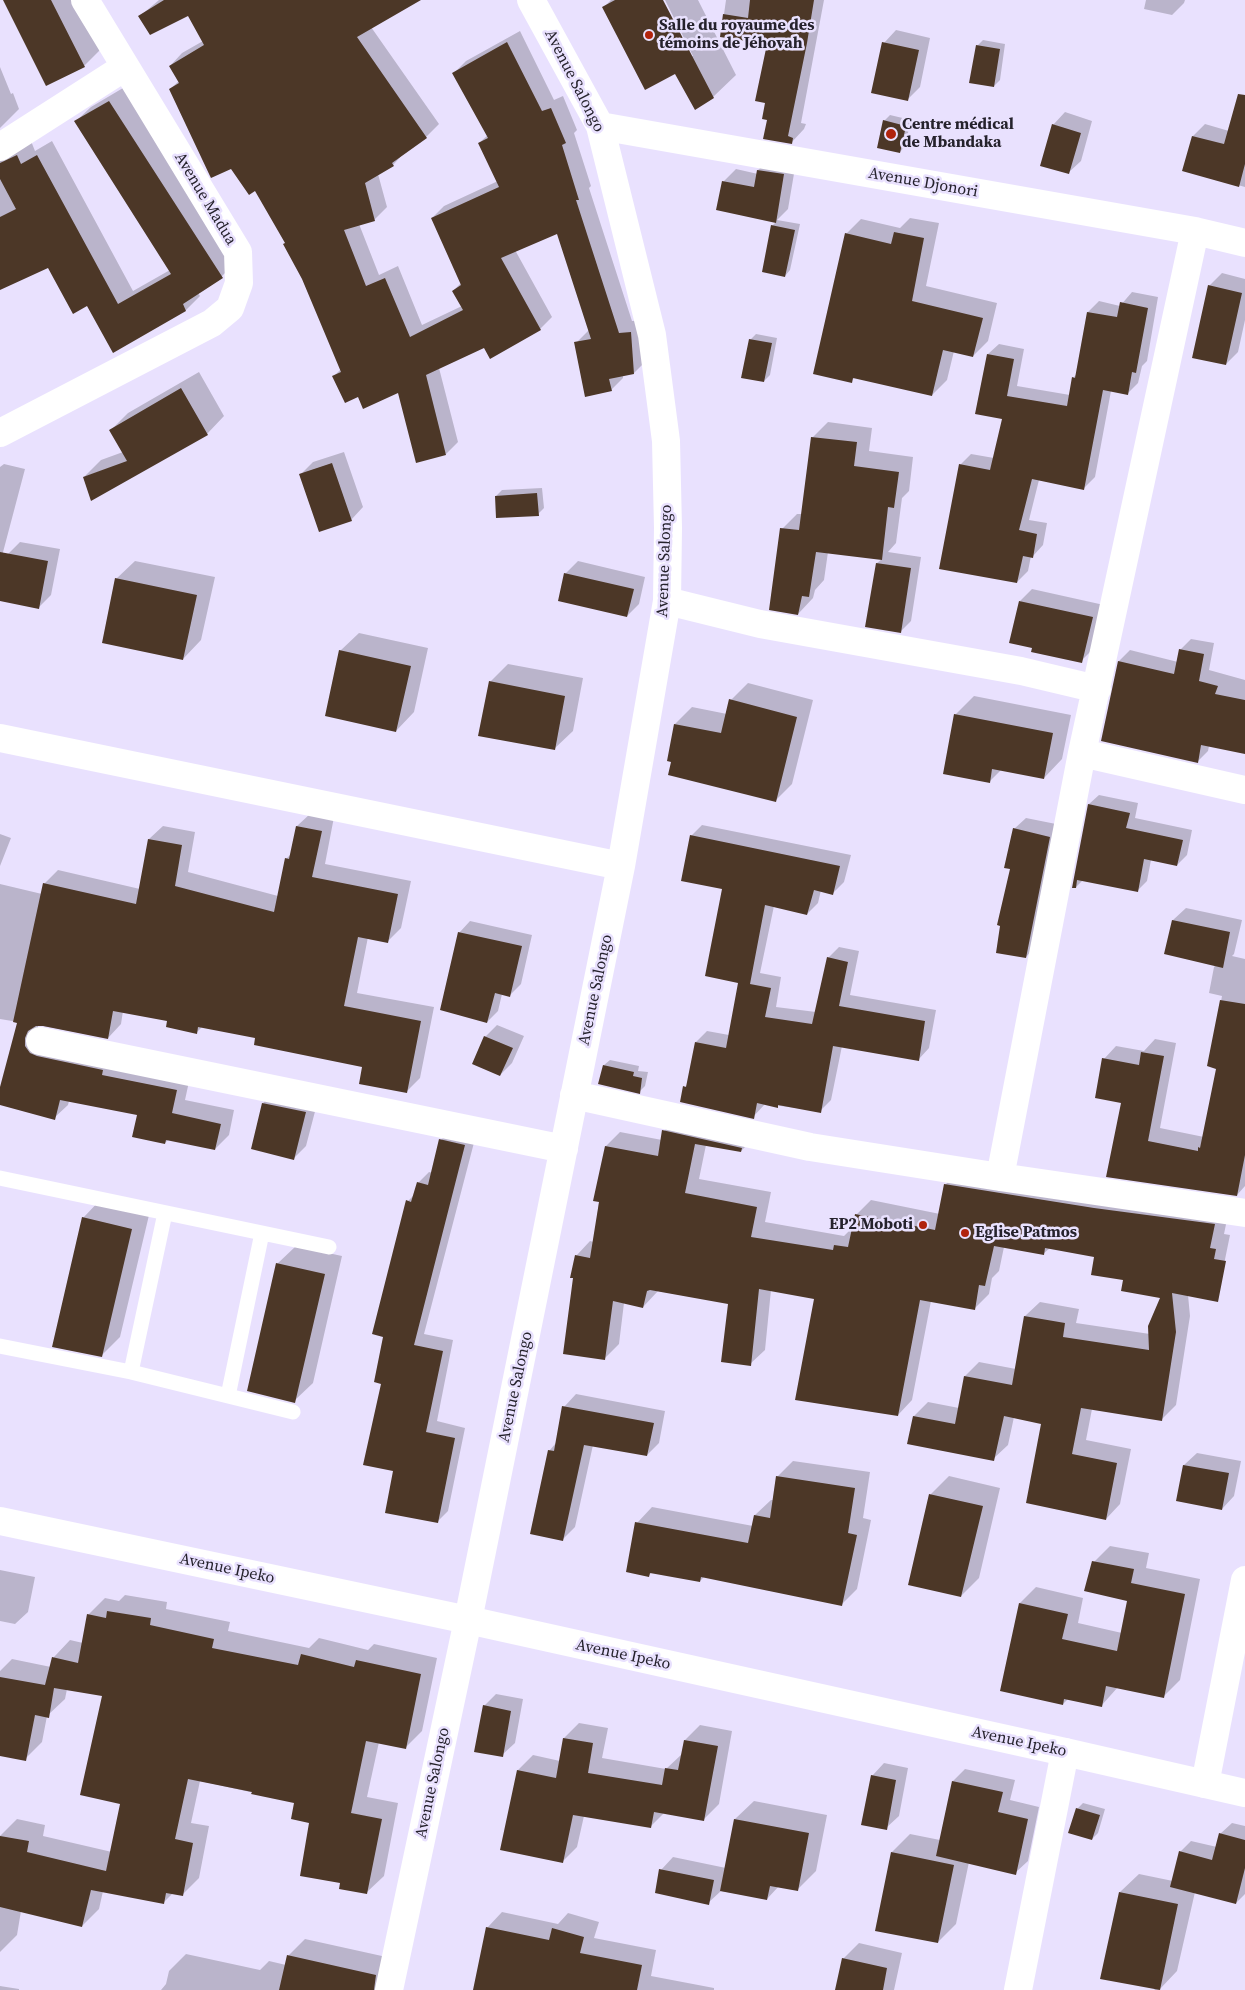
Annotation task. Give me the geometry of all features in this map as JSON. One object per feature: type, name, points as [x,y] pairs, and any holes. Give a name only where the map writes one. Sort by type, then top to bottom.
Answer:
[{"type":"street","name":"Avenue Madua","points":[[0,433],[212,322],[230,308],[240,283],[238,252],[85,0]]},
{"type":"street","name":"Avenue Salongo","points":[[389,1990],[468,1620],[621,866],[667,601],[666,441],[652,335],[600,126],[541,3]]},
{"type":"street","points":[[0,147],[125,67]]},
{"type":"street","name":"Avenue Djonori","points":[[600,126],[1195,231],[1245,243]]},
{"type":"street","points":[[1000,1177],[1082,753],[1195,231]]},
{"type":"street","points":[[667,601],[760,624],[1021,671],[1097,689]]},
{"type":"street","points":[[0,738],[621,866]]},
{"type":"street","points":[[1082,753],[1245,790]]},
{"type":"street","points":[[40,1042],[564,1149]]},
{"type":"street","points":[[574,1095],[810,1147],[1245,1213]]},
{"type":"street","name":"Avenue Ipeko","points":[[0,1521],[468,1620],[1245,1793]]},
{"type":"street","points":[[1205,1784],[1245,1580]]},
{"type":"street","points":[[1018,1990],[1065,1752]]},
{"type":"lane","points":[[0,1178],[329,1247]]},
{"type":"lane","points":[[131,1372],[165,1213]]},
{"type":"lane","points":[[228,1396],[262,1233]]},
{"type":"lane","points":[[0,1346],[131,1372],[293,1412]]},
{"type":"building","points":[[3,0],[51,0],[85,67],[46,86]]},
{"type":"building","points":[[164,0],[421,0],[357,37],[427,138],[392,163],[394,166],[365,183],[375,221],[344,230],[366,286],[385,278],[410,337],[463,310],[452,291],[461,285],[431,218],[499,187],[478,143],[488,138],[452,73],[507,42],[542,111],[551,108],[566,143],[562,145],[579,200],[576,200],[619,333],[631,332],[634,374],[609,379],[612,391],[585,397],[574,342],[591,339],[557,234],[501,258],[541,330],[490,359],[484,348],[426,375],[446,455],[416,463],[398,393],[363,409],[358,397],[345,403],[332,376],[341,372],[302,279],[283,244],[285,243],[255,191],[249,195],[231,169],[211,178],[169,89],[179,83],[169,66],[204,45],[188,16],[150,35],[138,16]]},
{"type":"building","name":"Salle du royaume des témoins de Jéhovah","points":[[615,0],[663,0],[714,98],[695,110],[675,74],[645,90],[602,7]]},
{"type":"building","points":[[750,0],[814,0],[788,136],[793,138],[792,144],[763,139],[767,120],[762,119],[765,103],[755,101],[767,44],[720,37],[723,14],[748,18]]},
{"type":"building","points":[[882,42],[919,50],[908,101],[871,93]]},
{"type":"building","points":[[976,45],[1000,49],[994,87],[969,83]]},
{"type":"building","points":[[1238,94],[1245,95],[1245,164],[1239,187],[1182,171],[1192,136],[1224,144]]},
{"type":"building","points":[[109,101],[223,278],[183,304],[186,311],[113,353],[87,306],[73,314],[48,268],[0,290],[0,217],[16,209],[0,179],[0,163],[17,155],[21,164],[37,155],[118,304],[171,274],[74,121]]},
{"type":"building","points":[[883,120],[906,126],[900,153],[877,148]]},
{"type":"building","points":[[1052,124],[1081,133],[1069,174],[1040,166]]},
{"type":"building","points":[[757,170],[784,174],[776,223],[716,210],[722,181],[754,187]]},
{"type":"building","points":[[771,225],[795,230],[785,277],[762,272]]},
{"type":"building","points":[[894,232],[924,238],[912,301],[983,318],[973,357],[943,350],[932,396],[853,378],[852,383],[813,374],[845,233],[891,244]]},
{"type":"building","points":[[1208,285],[1242,293],[1226,365],[1192,358]]},
{"type":"building","points":[[1120,302],[1148,308],[1136,373],[1132,372],[1128,395],[1103,390],[1084,490],[1032,479],[1019,530],[1037,534],[1033,558],[1023,556],[1017,583],[939,569],[959,464],[990,470],[1002,419],[975,414],[987,354],[1014,359],[1007,396],[1067,406],[1072,377],[1075,378],[1087,312],[1117,317]]},
{"type":"building","points":[[749,339],[772,343],[764,382],[741,378]]},
{"type":"building","points":[[181,388],[208,435],[91,501],[83,477],[127,461],[109,430]]},
{"type":"building","points":[[811,437],[857,442],[854,466],[899,472],[894,508],[888,507],[882,560],[816,552],[809,597],[802,596],[798,615],[769,610],[780,528],[799,530]]},
{"type":"building","points":[[332,463],[352,521],[319,532],[299,474]]},
{"type":"building","points":[[537,493],[539,516],[496,518],[495,496]]},
{"type":"building","points":[[0,552],[48,561],[39,609],[0,601]]},
{"type":"building","points":[[876,563],[911,568],[901,633],[865,627]]},
{"type":"building","points":[[564,573],[634,589],[627,617],[558,601]]},
{"type":"building","points":[[115,578],[197,595],[183,660],[102,643]]},
{"type":"building","points":[[1019,601],[1093,617],[1082,663],[1031,652],[1032,648],[1009,643]]},
{"type":"building","points":[[1179,649],[1204,654],[1199,681],[1218,686],[1215,694],[1245,700],[1245,754],[1201,745],[1198,763],[1101,741],[1118,661],[1174,674]]},
{"type":"building","points":[[339,650],[411,666],[396,732],[325,716]]},
{"type":"building","points":[[489,681],[565,696],[555,750],[478,736]]},
{"type":"building","points":[[729,699],[797,717],[776,802],[668,775],[671,762],[667,761],[674,724],[721,733]]},
{"type":"building","points":[[954,714],[1053,733],[1044,779],[992,769],[990,783],[943,774]]},
{"type":"building","points":[[1088,804],[1130,813],[1126,828],[1183,840],[1177,866],[1144,859],[1138,892],[1077,880],[1076,888],[1072,888]]},
{"type":"building","points":[[296,826],[322,831],[312,877],[398,894],[388,943],[358,937],[344,1006],[421,1021],[407,1093],[359,1084],[362,1067],[254,1045],[255,1038],[198,1027],[197,1034],[166,1027],[167,1021],[113,1011],[108,1039],[36,1026],[28,1031],[25,1038],[25,1046],[30,1053],[37,1056],[103,1070],[102,1075],[177,1090],[172,1113],[221,1124],[215,1150],[166,1140],[165,1144],[132,1137],[137,1115],[60,1100],[55,1120],[0,1105],[0,1087],[17,1023],[13,1022],[43,883],[136,904],[148,839],[182,845],[175,886],[274,912],[285,858],[289,859]]},
{"type":"building","points":[[1013,828],[1050,837],[1026,958],[996,953],[1000,926],[997,925],[1010,869],[1004,868]]},
{"type":"building","points":[[690,835],[840,866],[833,895],[814,890],[807,915],[765,905],[750,984],[771,988],[765,1017],[812,1024],[827,957],[848,962],[839,1006],[925,1021],[919,1061],[833,1046],[821,1113],[778,1105],[778,1108],[757,1103],[754,1119],[680,1102],[683,1086],[686,1087],[695,1042],[726,1048],[738,983],[705,976],[722,889],[681,881]]},
{"type":"building","points":[[1172,920],[1230,932],[1223,968],[1164,954]]},
{"type":"building","points":[[458,932],[522,946],[510,997],[495,993],[487,1023],[440,1010]]},
{"type":"building","points":[[1220,1000],[1245,1004],[1245,1155],[1237,1196],[1106,1177],[1121,1103],[1095,1098],[1102,1058],[1139,1065],[1141,1052],[1164,1056],[1148,1141],[1198,1151],[1216,1069],[1207,1066]]},
{"type":"building","points":[[484,1036],[513,1048],[500,1076],[472,1064]]},
{"type":"building","points":[[603,1065],[634,1072],[633,1076],[642,1078],[640,1094],[598,1084]]},
{"type":"building","points":[[262,1103],[306,1112],[294,1160],[251,1149]]},
{"type":"building","points":[[662,1130],[742,1148],[741,1152],[695,1144],[685,1193],[757,1207],[751,1237],[833,1250],[834,1245],[848,1247],[855,1214],[935,1230],[944,1184],[1094,1208],[1215,1224],[1210,1248],[1216,1249],[1214,1259],[1226,1261],[1218,1302],[1172,1293],[1176,1332],[1162,1421],[1081,1408],[1072,1454],[1117,1463],[1106,1520],[1026,1503],[1041,1424],[1004,1416],[994,1461],[907,1444],[913,1416],[955,1424],[964,1376],[1012,1385],[1024,1316],[1065,1323],[1063,1337],[1149,1350],[1148,1326],[1160,1298],[1121,1291],[1123,1280],[1091,1275],[1094,1257],[1045,1248],[1044,1255],[994,1246],[985,1286],[979,1285],[975,1310],[920,1300],[898,1416],[795,1400],[814,1299],[759,1289],[751,1366],[721,1362],[728,1304],[650,1290],[647,1291],[643,1308],[613,1301],[605,1360],[563,1354],[573,1278],[570,1278],[575,1255],[590,1258],[599,1202],[593,1201],[605,1146],[658,1156]]},
{"type":"building","points":[[439,1139],[465,1145],[414,1345],[443,1351],[426,1432],[455,1438],[438,1523],[385,1513],[393,1471],[363,1465],[381,1384],[374,1382],[383,1337],[372,1334],[406,1200],[411,1202],[417,1182],[428,1185]]},
{"type":"building","points":[[82,1217],[132,1229],[102,1357],[52,1347]]},
{"type":"building","points":[[276,1263],[325,1274],[295,1403],[247,1391]]},
{"type":"building","points":[[562,1406],[654,1423],[647,1456],[584,1445],[563,1541],[530,1534],[548,1450],[554,1451]]},
{"type":"building","points":[[1183,1465],[1229,1473],[1222,1510],[1176,1501]]},
{"type":"building","points":[[776,1476],[855,1488],[848,1533],[857,1535],[842,1606],[701,1577],[700,1582],[650,1573],[649,1577],[626,1572],[635,1522],[748,1543],[754,1515],[770,1518]]},
{"type":"building","points":[[929,1494],[983,1506],[961,1597],[908,1585]]},
{"type":"building","points":[[1092,1561],[1134,1569],[1131,1583],[1185,1594],[1164,1698],[1106,1686],[1102,1707],[1064,1699],[1063,1705],[1000,1691],[1019,1603],[1068,1614],[1062,1639],[1117,1651],[1127,1601],[1084,1591]]},
{"type":"building","points":[[107,1611],[151,1618],[150,1625],[214,1639],[212,1648],[298,1665],[301,1654],[354,1667],[356,1660],[421,1674],[406,1749],[366,1741],[351,1813],[382,1819],[367,1894],[339,1889],[340,1883],[300,1876],[309,1823],[291,1819],[294,1803],[188,1779],[175,1839],[193,1843],[183,1896],[166,1893],[164,1904],[91,1890],[82,1927],[0,1907],[0,1836],[29,1841],[27,1852],[106,1871],[120,1804],[80,1795],[102,1696],[54,1688],[49,1718],[35,1715],[26,1761],[0,1756],[0,1677],[45,1685],[52,1657],[78,1663],[87,1614],[106,1618]]},
{"type":"building","points":[[483,1705],[511,1711],[503,1757],[474,1752]]},
{"type":"building","points":[[563,1738],[593,1743],[588,1773],[662,1785],[665,1768],[678,1770],[684,1740],[718,1746],[704,1821],[654,1812],[651,1828],[573,1815],[563,1863],[500,1850],[517,1770],[556,1778]]},
{"type":"building","points":[[871,1775],[896,1780],[887,1830],[861,1825]]},
{"type":"building","points":[[952,1781],[1003,1792],[998,1812],[1028,1819],[1016,1875],[936,1856]]},
{"type":"building","points":[[1076,1808],[1100,1815],[1092,1840],[1068,1833]]},
{"type":"building","points":[[734,1819],[809,1833],[798,1891],[770,1886],[767,1900],[720,1891]]},
{"type":"building","points":[[1219,1833],[1245,1840],[1245,1868],[1236,1904],[1170,1887],[1179,1851],[1212,1860]]},
{"type":"building","points":[[891,1852],[954,1865],[938,1943],[875,1931]]},
{"type":"building","points":[[659,1869],[714,1880],[709,1905],[655,1893]]},
{"type":"building","points":[[1119,1892],[1178,1904],[1160,1990],[1100,1979]]},
{"type":"building","points":[[486,1927],[549,1940],[552,1928],[584,1937],[580,1953],[642,1965],[637,1990],[473,1990]]},
{"type":"building","points":[[287,1955],[376,1975],[374,1990],[279,1990]]},
{"type":"building","points":[[842,1958],[887,1968],[883,1990],[835,1990]]},
{"type":"place","name":"Salle du royaume des témoins de Jéhovah","points":[[649,35]]},
{"type":"place","name":"Centre médical de Mbandaka","points":[[891,134]]},
{"type":"place","name":"EP2 Moboti","points":[[923,1225]]},
{"type":"place","name":"Eglise Patmos","points":[[965,1233]]}]
